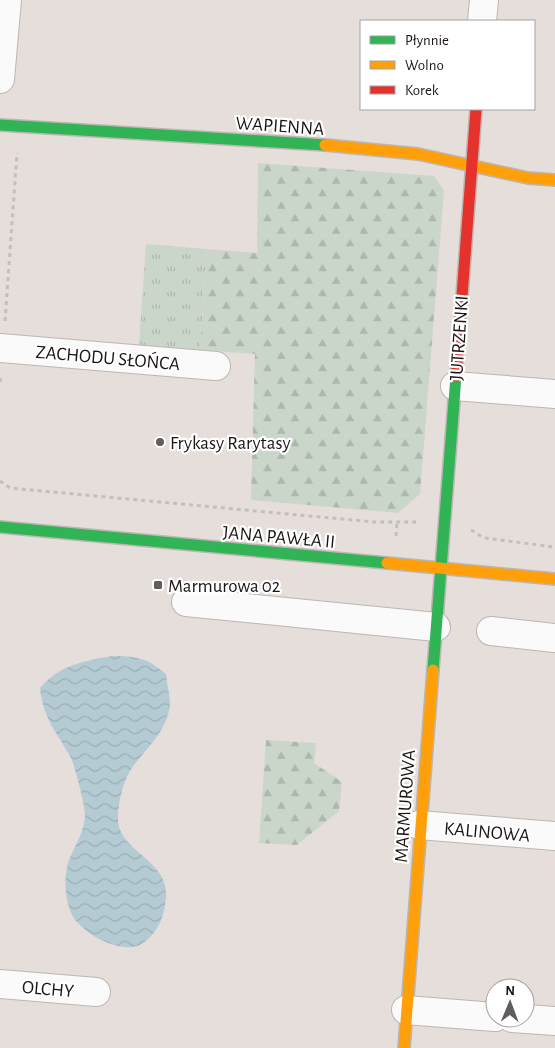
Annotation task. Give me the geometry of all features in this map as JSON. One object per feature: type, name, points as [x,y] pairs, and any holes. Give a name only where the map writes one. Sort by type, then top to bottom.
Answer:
[{"type":"street","points":[[0,79],[7,0]]},
{"type":"street","points":[[482,20],[484,0]]},
{"type":"street","name":"JUTRZENKI","points":[[440,567],[476,110]]},
{"type":"street","name":"WAPIENNA","points":[[0,125],[372,148],[418,154],[528,178],[555,180]]},
{"type":"street","name":"ZACHODU SŁOŃCA","points":[[1,348],[216,366]]},
{"type":"street","points":[[455,386],[555,394]]},
{"type":"street","name":"JANA PAWŁA II","points":[[0,527],[555,579]]},
{"type":"street","name":"MARMUROWA","points":[[404,1048],[440,567]]},
{"type":"street","points":[[186,602],[436,627]]},
{"type":"street","points":[[490,631],[555,638]]},
{"type":"street","name":"KALINOWA","points":[[420,825],[555,836]]},
{"type":"street","name":"OLCHY","points":[[0,984],[96,992]]},
{"type":"street","points":[[406,1010],[485,1016]]},
{"type":"street","points":[[535,1020],[555,1021]]},
{"type":"path","points":[[0,382],[1,348],[19,126]]},
{"type":"path","points":[[0,481],[10,488],[20,489],[374,522],[422,522]]},
{"type":"path","points":[[465,526],[484,538],[555,547]]},
{"type":"green space","points":[[258,163],[434,176],[444,190],[420,494],[398,513],[251,500],[255,354],[200,350],[207,249],[257,253]]},
{"type":"green space","points":[[146,244],[207,249],[200,350],[139,345]]},
{"type":"green space","points":[[266,740],[316,743],[314,763],[342,782],[339,811],[297,845],[259,843]]},
{"type":"water","points":[[112,656],[147,661],[166,674],[170,701],[166,722],[127,776],[121,795],[118,815],[119,828],[125,838],[160,873],[165,884],[166,898],[160,923],[148,939],[135,947],[115,945],[94,936],[77,922],[72,915],[66,895],[66,874],[69,860],[85,820],[85,809],[72,760],[47,716],[40,688],[55,674],[73,665]]},
{"type":"traffic: fast","points":[[0,125],[325,145]]},
{"type":"traffic: fast","points":[[433,670],[456,376]]},
{"type":"traffic: fast","points":[[0,527],[387,563]]},
{"type":"traffic: slow","points":[[325,145],[418,154],[528,178],[555,180]]},
{"type":"traffic: slow","points":[[387,563],[555,579]]},
{"type":"traffic: slow","points":[[404,1048],[433,670]]},
{"type":"traffic: jam","points":[[456,376],[476,110]]},
{"type":"place","name":"Frykasy Rarytasy","points":[[160,442]]},
{"type":"place","name":"Marmurowa 02","points":[[158,585]]}]
